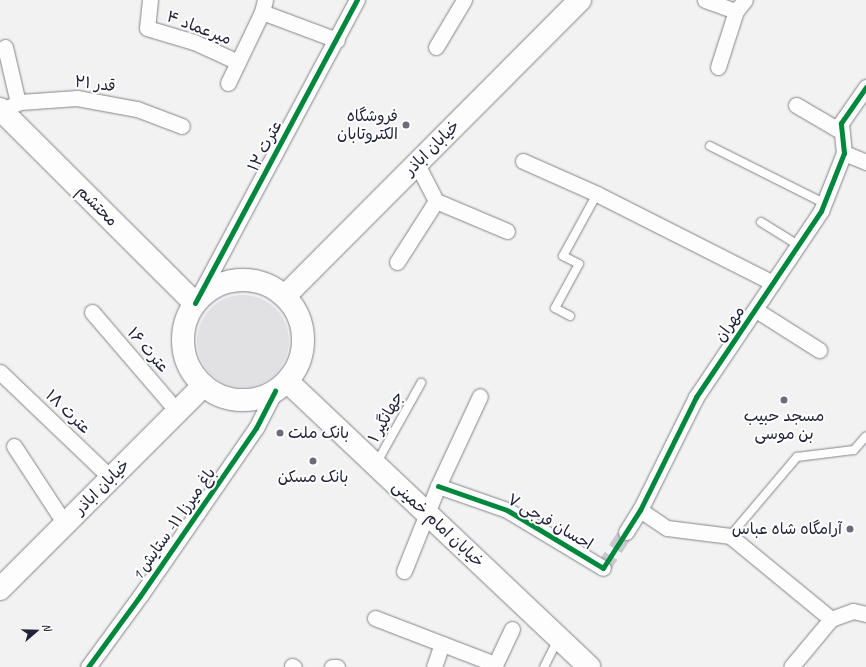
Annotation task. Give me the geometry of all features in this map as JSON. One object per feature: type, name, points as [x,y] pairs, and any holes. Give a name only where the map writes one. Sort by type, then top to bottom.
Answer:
[{"type":"main road","name":"خیابان اباذر","points":[[284,296],[580,0]]},
{"type":"main road","name":"محتشم","points":[[6,107],[195,303]]},
{"type":"main road","points":[[235,280],[248,280],[268,285],[284,296],[296,311],[302,329],[303,348],[298,366],[281,386],[246,400],[216,394],[204,385],[192,372],[184,355],[182,337],[186,319],[195,303],[209,289],[235,280]]},
{"type":"main road","name":"خیابان اباذر","points":[[0,589],[204,385]]},
{"type":"main road","name":"خیابان امام خمینی","points":[[281,386],[376,465],[589,667]]},
{"type":"street","name":"میرعماد ۴","points":[[150,0],[147,28],[194,42],[238,62]]},
{"type":"street","name":"عترت ۱۲","points":[[195,303],[337,40],[357,0]]},
{"type":"street","points":[[436,47],[464,0]]},
{"type":"street","points":[[705,0],[740,6],[718,67]]},
{"type":"street","points":[[228,82],[264,6],[337,40]]},
{"type":"street","points":[[5,47],[6,107]]},
{"type":"street","points":[[866,87],[841,123],[844,153],[866,162]]},
{"type":"street","name":"قدر ۲۱","points":[[6,107],[54,98],[102,101],[137,109],[182,126]]},
{"type":"street","points":[[796,105],[842,132]]},
{"type":"street","name":"مهران","points":[[626,532],[640,510],[696,397],[756,310],[824,203],[844,153]]},
{"type":"street","points":[[523,161],[597,194],[773,283]]},
{"type":"street","points":[[417,164],[436,201],[507,231]]},
{"type":"street","points":[[398,262],[436,201]]},
{"type":"street","points":[[756,310],[819,350]]},
{"type":"street","name":"عترت ۱۶","points":[[92,312],[177,411]]},
{"type":"street","name":"عترت ۱۸","points":[[0,372],[111,478]]},
{"type":"street","name":"باغ میرزا ۱۱- ستایش 1","points":[[88,667],[236,458],[281,386]]},
{"type":"street","points":[[404,571],[438,486],[480,396]]},
{"type":"street","points":[[14,446],[65,524]]},
{"type":"street","name":"احسان فرجی ۷","points":[[438,486],[507,510],[603,568]]},
{"type":"street","points":[[640,510],[668,528],[730,536],[831,619]]},
{"type":"street","points":[[791,667],[831,619],[853,611],[866,614]]},
{"type":"street","points":[[375,618],[494,666],[512,629]]},
{"type":"street","points":[[434,667],[442,644]]},
{"type":"street","points":[[332,667],[337,667]]},
{"type":"lane","points":[[710,146],[824,203]]},
{"type":"lane","points":[[570,316],[554,308],[578,264],[563,256],[597,194]]},
{"type":"lane","points":[[761,222],[798,245]]},
{"type":"lane","name":"جهانگیر ۱","points":[[376,465],[421,383]]},
{"type":"lane","points":[[730,536],[797,457],[854,450],[866,436]]},
{"type":"lane","points":[[544,667],[559,638]]},
{"type":"shaded area","points":[[243,295],[260,299],[275,309],[285,324],[289,341],[285,358],[275,373],[260,383],[243,387],[226,383],[211,373],[201,358],[197,341],[201,324],[211,309],[226,299]]},
{"type":"tunnel","points":[[603,568],[626,532]]},
{"type":"cycle path","points":[[195,303],[357,0]]},
{"type":"cycle path","points":[[438,486],[507,510],[603,568],[640,510],[696,397],[821,211],[844,153],[841,123],[866,87]]},
{"type":"cycle path","points":[[88,667],[140,596],[256,428],[275,391]]},
{"type":"place","name":"فروشگاه الکتروتابان","points":[[406,125]]},
{"type":"place","name":"مسجد حبیب بن موسی","points":[[784,400]]},
{"type":"place","name":"بانک ملت","points":[[280,433]]},
{"type":"place","name":"بانک مسکن","points":[[313,461]]},
{"type":"place","name":"آرامگاه شاه عباس","points":[[850,529]]}]
